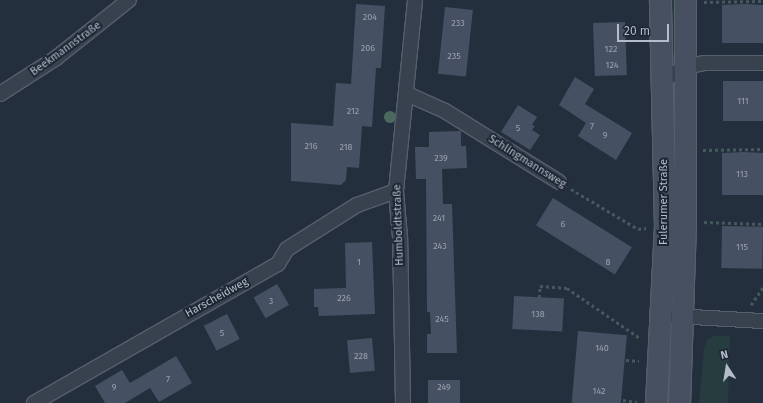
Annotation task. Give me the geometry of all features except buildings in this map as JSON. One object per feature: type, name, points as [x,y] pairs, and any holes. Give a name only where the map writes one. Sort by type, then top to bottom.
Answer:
[{"type":"main road","name":"Fulerumer Straße","points":[[648,402],[662,315],[665,226],[660,0]]},
{"type":"main road","name":"Fulerumer Straße","points":[[679,403],[683,316],[685,67],[695,1]]},
{"type":"street","name":"Beekmannstraße","points":[[0,94],[56,58],[129,0]]},
{"type":"street","name":"Humboldtstraße","points":[[402,403],[400,237],[396,191],[407,94],[415,0]]},
{"type":"street","points":[[662,81],[685,67],[704,63],[763,63]]},
{"type":"street","name":"Schlingmannsweg","points":[[407,94],[445,111],[559,182]]},
{"type":"street","name":"Harscheidweg","points":[[34,403],[278,264],[287,249],[357,205],[396,191]]},
{"type":"street","points":[[662,315],[742,318],[763,321]]},
{"type":"path","points":[[695,1],[744,3],[763,1]]},
{"type":"path","points":[[703,150],[743,151],[763,149]]},
{"type":"path","name":"Schlingmannsweg","points":[[559,182],[638,229],[646,228]]},
{"type":"path","points":[[702,222],[742,225],[763,224]]},
{"type":"path","points":[[539,298],[540,286],[567,288],[644,340]]},
{"type":"path","points":[[742,318],[763,287]]},
{"type":"path","points":[[626,360],[642,361]]},
{"type":"path","points":[[623,400],[648,402]]},
{"type":"green space","points":[[665,0],[680,0],[680,58],[668,67]]},
{"type":"green space","points":[[714,336],[730,336],[728,403],[699,403],[704,348],[707,340]]}]
